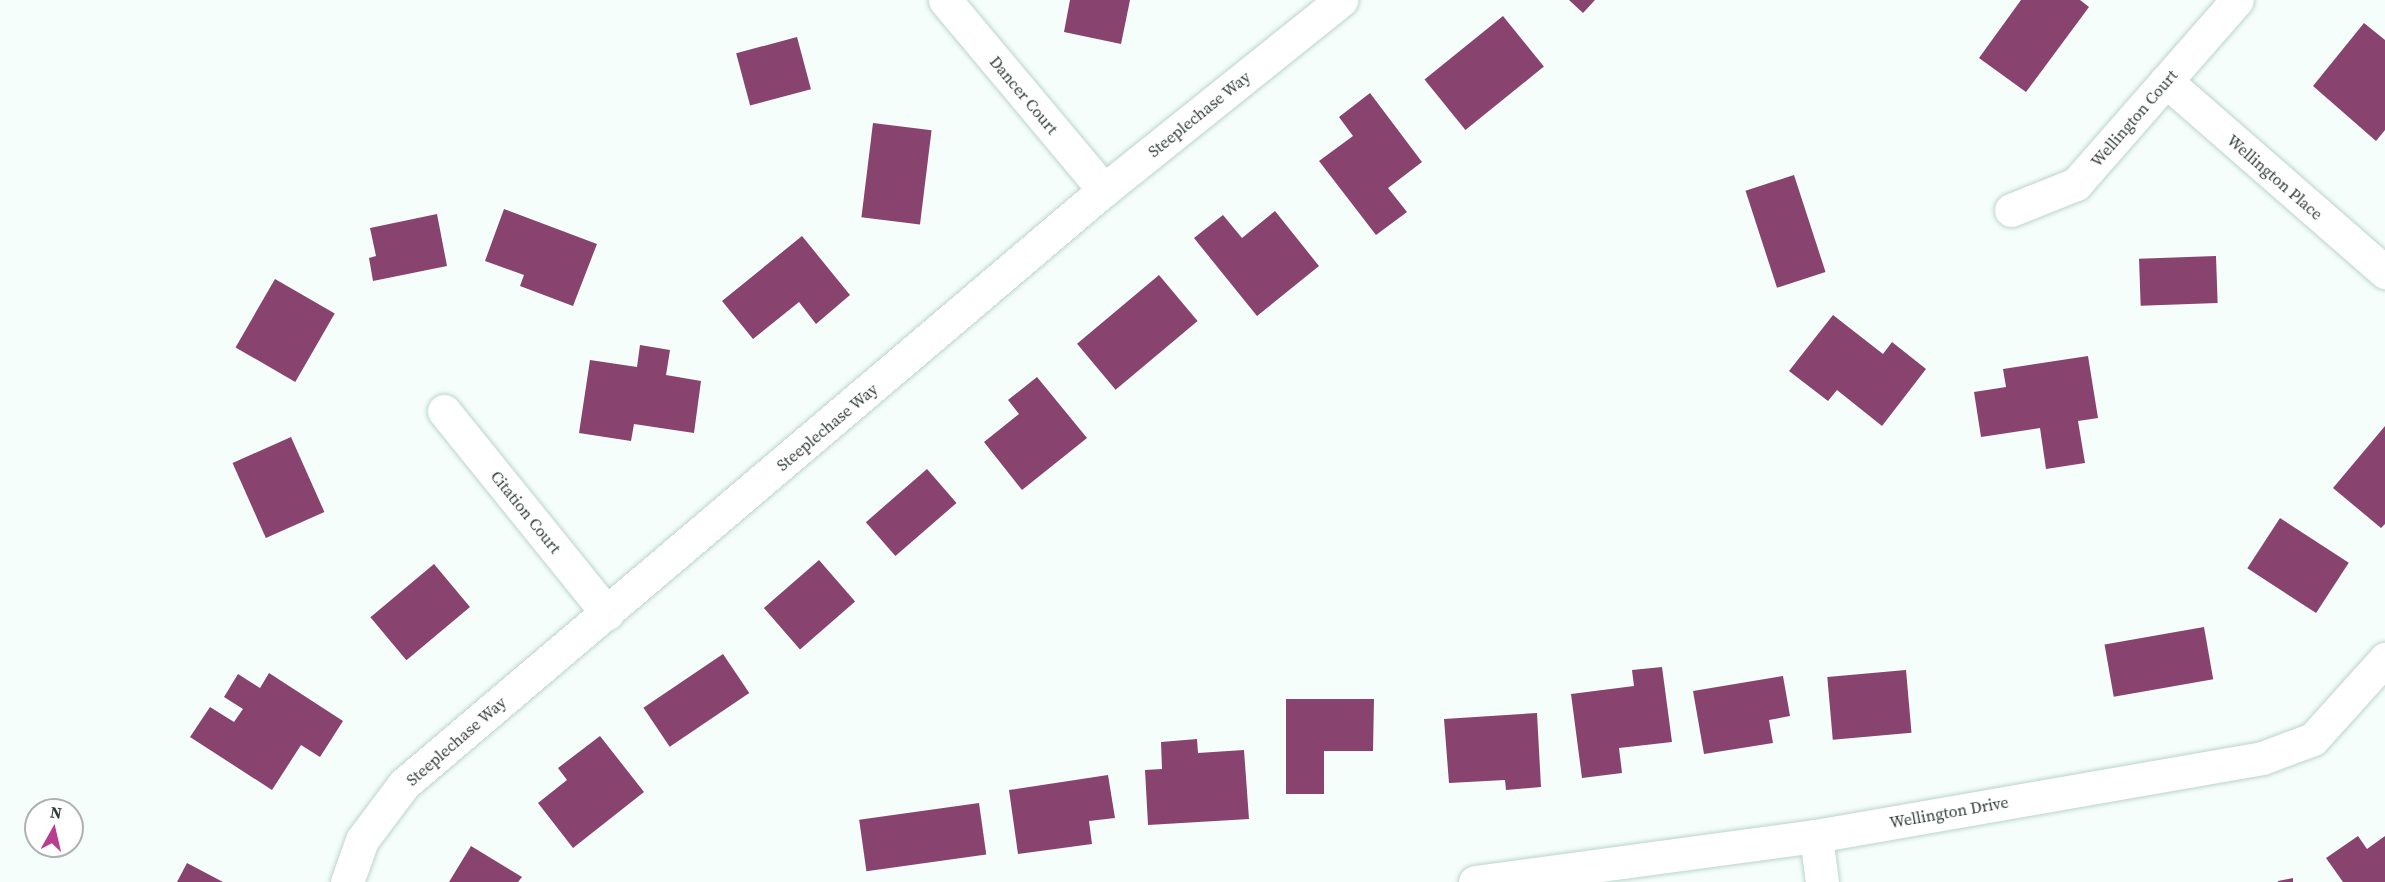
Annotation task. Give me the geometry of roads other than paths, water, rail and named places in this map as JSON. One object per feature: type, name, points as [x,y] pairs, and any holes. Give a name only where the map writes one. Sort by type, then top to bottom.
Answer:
[{"type":"street","name":"Dancer Court","points":[[945,0],[1104,190]]},
{"type":"street","name":"Steeplechase Way","points":[[347,882],[362,840],[404,784],[1104,190],[1341,0]]},
{"type":"street","name":"Wellington Court","points":[[2011,210],[2076,184],[2237,0]]},
{"type":"street","name":"Wellington Place","points":[[2166,81],[2385,272]]},
{"type":"street","name":"Citation Court","points":[[444,411],[607,613]]},
{"type":"street","name":"Wellington Drive","points":[[1475,882],[1816,836],[2262,758],[2313,739],[2385,659]]},
{"type":"street","points":[[1816,836],[1822,882]]}]
